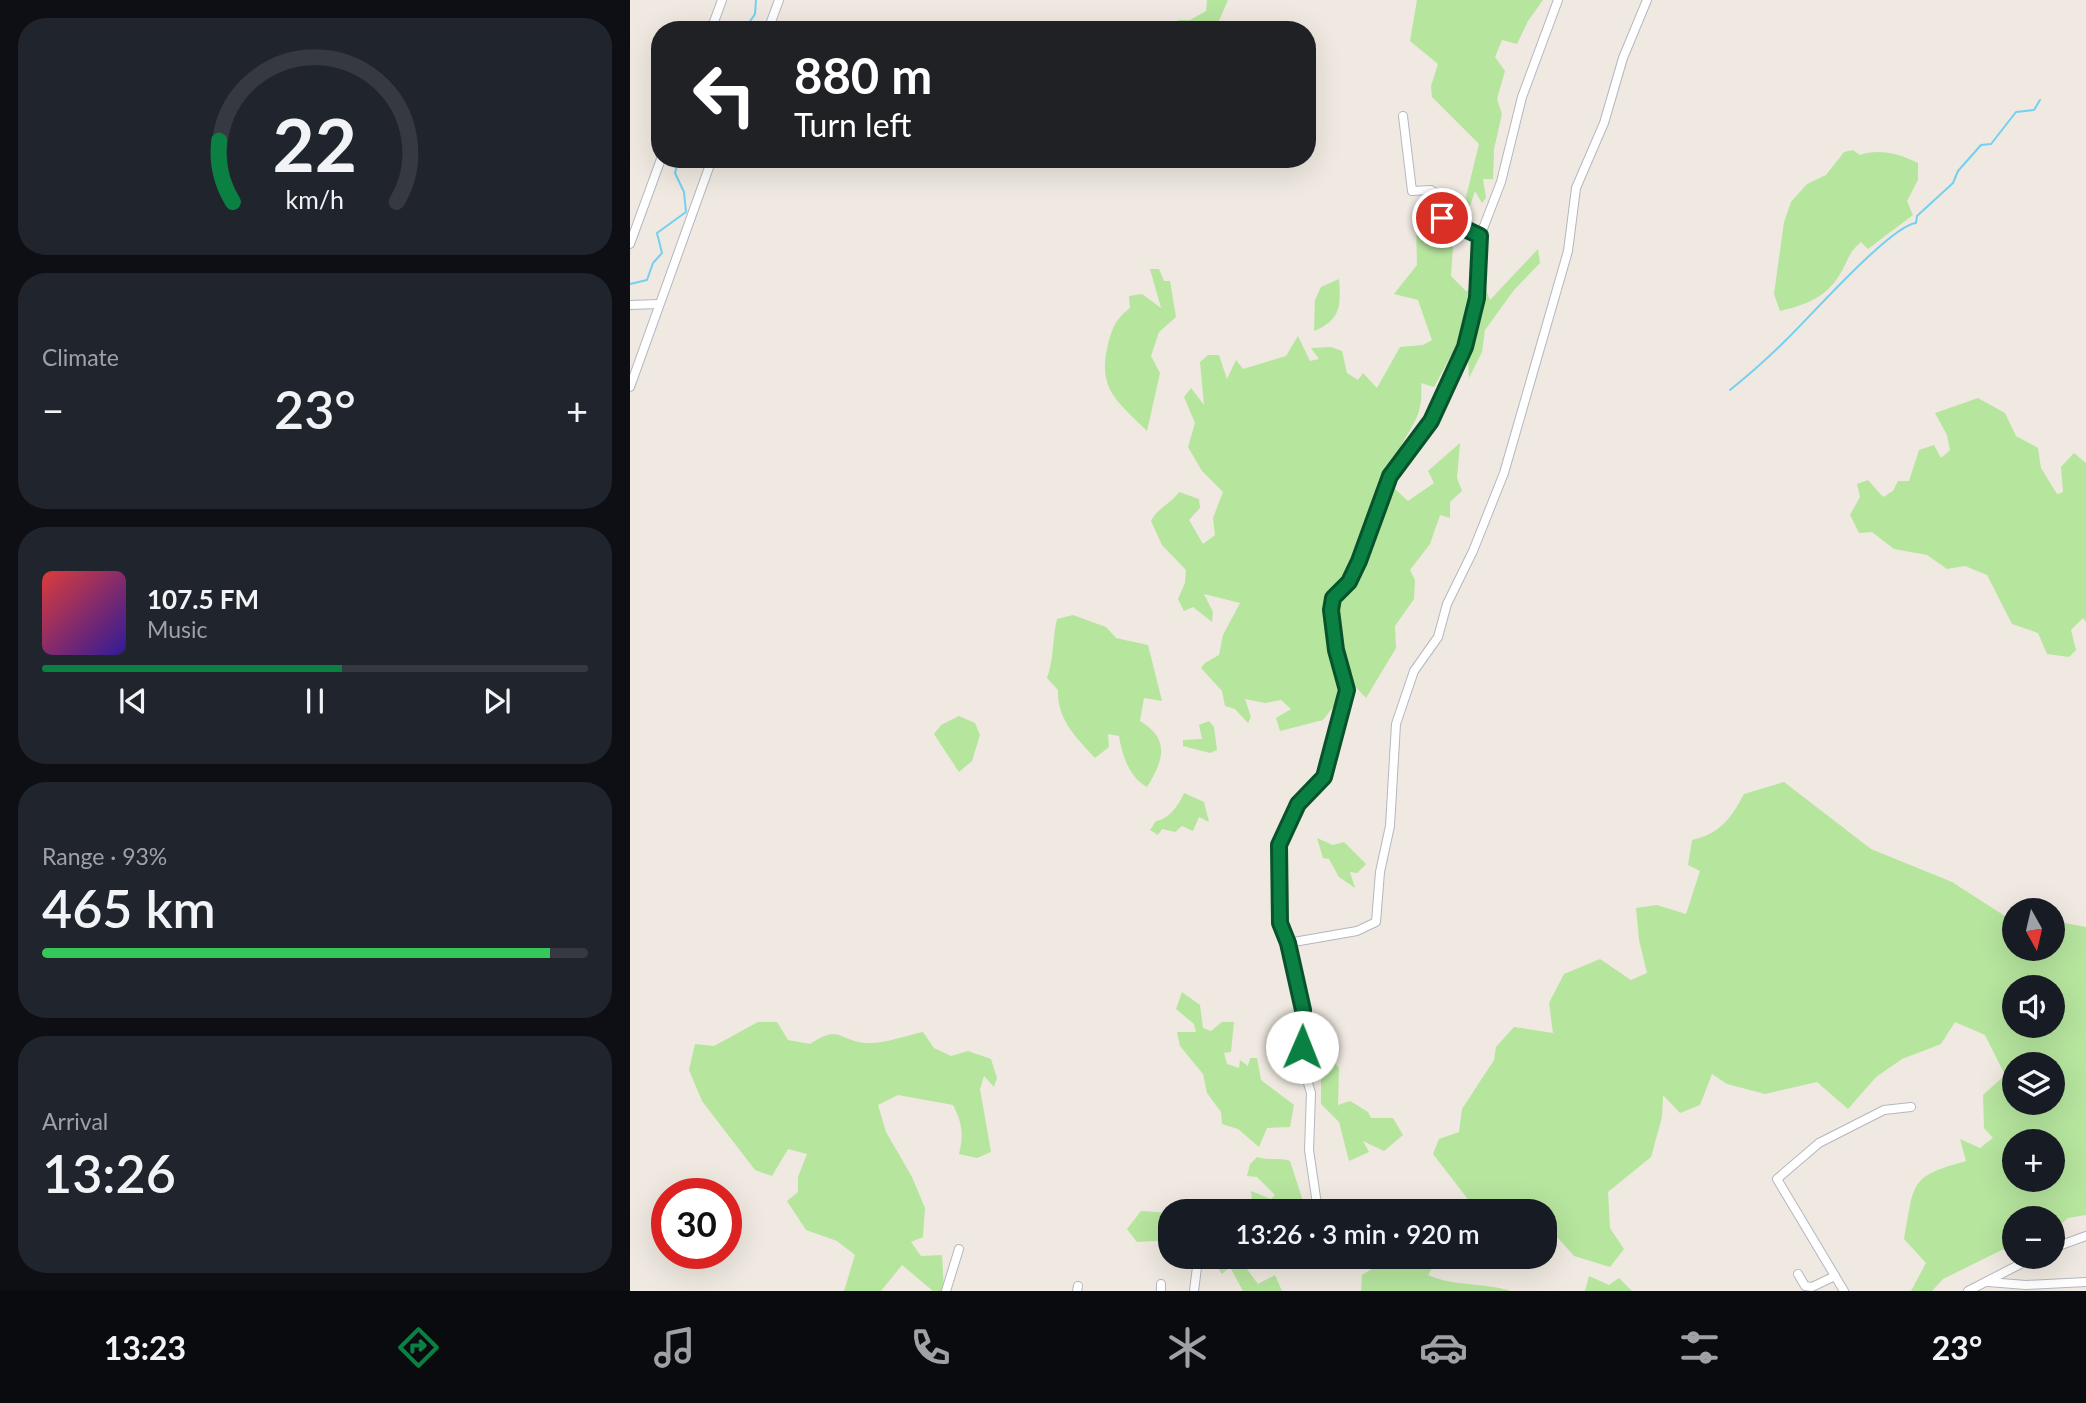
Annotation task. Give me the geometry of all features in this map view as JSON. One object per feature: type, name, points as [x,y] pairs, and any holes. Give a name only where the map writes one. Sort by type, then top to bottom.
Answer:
[{"type":"street","points":[[714,21],[722,0]]},
{"type":"street","points":[[771,21],[779,0]]},
{"type":"street","points":[[1316,1199],[1309,1150],[1311,1093],[1304,1070],[1303,1010],[1288,943],[1280,923],[1279,845],[1298,804],[1324,777],[1347,690],[1336,650],[1331,610],[1333,598],[1349,582],[1390,476],[1431,421],[1465,347],[1477,298],[1480,236],[1501,182],[1522,97],[1558,0]]},
{"type":"street","points":[[1288,943],[1357,931],[1377,922],[1380,872],[1390,826],[1396,724],[1415,671],[1438,637],[1447,604],[1473,551],[1504,473],[1568,251],[1576,188],[1604,124],[1623,58],[1647,0]]},
{"type":"street","points":[[1404,116],[1412,191],[1431,190],[1438,195],[1442,218],[1480,236]]},
{"type":"street","points":[[630,244],[658,168]]},
{"type":"street","points":[[630,387],[709,168]]},
{"type":"street","points":[[630,305],[659,304]]},
{"type":"street","points":[[1844,1291],[1777,1179],[1819,1143],[1884,1110],[1911,1107]]},
{"type":"street","points":[[2065,1244],[2086,1236]]},
{"type":"street","points":[[946,1291],[959,1249]]},
{"type":"street","points":[[1194,1291],[1197,1269]]},
{"type":"street","points":[[1968,1291],[2012,1269]]},
{"type":"street","points":[[1797,1274],[1805,1286],[1812,1287],[1835,1276]]},
{"type":"street","points":[[1988,1282],[2086,1282]]},
{"type":"green space","points":[[1207,0],[1228,0],[1219,21],[1178,21],[1190,20],[1206,11]]},
{"type":"green space","points":[[1417,0],[1543,0],[1528,21],[1517,44],[1502,40],[1495,57],[1505,71],[1497,99],[1502,114],[1494,149],[1493,179],[1483,179],[1486,198],[1482,203],[1475,191],[1469,209],[1466,197],[1479,144],[1432,97],[1431,86],[1438,64],[1410,41]]},
{"type":"green space","points":[[1853,150],[1860,155],[1889,153],[1918,163],[1918,180],[1907,201],[1913,215],[1868,249],[1861,242],[1856,246],[1834,282],[1821,295],[1780,311],[1774,294],[1784,222],[1791,202],[1807,184],[1826,175],[1844,152]]},
{"type":"green space","points":[[1427,212],[1453,247],[1451,276],[1466,291],[1485,287],[1490,300],[1538,249],[1540,263],[1514,290],[1485,330],[1482,352],[1469,378],[1468,359],[1474,339],[1461,337],[1434,387],[1421,383],[1418,414],[1396,460],[1394,488],[1408,501],[1434,483],[1428,471],[1460,443],[1457,478],[1462,491],[1450,502],[1450,518],[1440,515],[1430,544],[1410,570],[1415,580],[1414,599],[1395,626],[1396,648],[1366,698],[1352,683],[1323,720],[1280,731],[1276,718],[1291,709],[1281,700],[1265,703],[1245,699],[1251,717],[1248,723],[1235,709],[1225,706],[1222,691],[1201,668],[1219,655],[1223,635],[1240,603],[1204,594],[1213,612],[1212,622],[1193,607],[1184,611],[1178,599],[1185,583],[1186,570],[1162,545],[1151,521],[1179,492],[1199,499],[1200,508],[1189,520],[1203,544],[1215,535],[1213,518],[1223,492],[1202,471],[1188,447],[1195,423],[1184,397],[1191,388],[1204,405],[1200,362],[1208,355],[1219,355],[1227,379],[1236,360],[1243,369],[1286,356],[1298,336],[1310,361],[1319,359],[1311,348],[1331,347],[1342,351],[1347,373],[1358,380],[1363,373],[1377,388],[1400,347],[1423,345],[1432,340],[1418,300],[1394,294],[1417,265],[1416,220]]},
{"type":"green space","points":[[1150,269],[1159,269],[1164,281],[1170,281],[1176,317],[1159,332],[1151,356],[1160,373],[1147,431],[1112,393],[1105,372],[1105,359],[1113,328],[1130,308],[1129,296],[1142,294],[1161,308]]},
{"type":"green space","points":[[1339,279],[1340,297],[1337,311],[1330,322],[1314,331],[1315,300],[1321,287]]},
{"type":"green space","points":[[1978,398],[2005,413],[2016,436],[2038,448],[2041,468],[2057,494],[2063,492],[2061,467],[2074,453],[2086,463],[2086,622],[2083,618],[2071,630],[2076,650],[2069,657],[2047,654],[2038,633],[2012,624],[1987,575],[1965,566],[1947,569],[1927,555],[1894,549],[1872,532],[1859,533],[1850,515],[1860,497],[1857,484],[1868,480],[1883,497],[1893,491],[1898,481],[1909,481],[1919,450],[1934,445],[1941,458],[1950,450],[1947,435],[1935,413]]},
{"type":"green space","points":[[1073,615],[1106,627],[1116,638],[1148,645],[1162,701],[1144,698],[1140,721],[1156,735],[1161,751],[1157,768],[1147,787],[1135,777],[1127,765],[1119,736],[1108,734],[1109,747],[1095,758],[1075,736],[1061,710],[1058,690],[1047,678],[1057,619]]},
{"type":"green space","points":[[959,716],[975,723],[980,735],[972,761],[959,772],[934,734],[941,725]]},
{"type":"green space","points":[[1209,721],[1214,727],[1217,750],[1210,753],[1183,746],[1183,740],[1202,739],[1199,725]]},
{"type":"green space","points":[[1784,782],[1871,849],[1952,882],[2002,914],[2002,961],[2065,961],[2065,923],[2086,927],[2086,1215],[2065,1221],[2065,1206],[2002,1206],[2002,1250],[1943,1279],[1932,1291],[1911,1291],[1926,1263],[1904,1239],[1913,1193],[1917,1185],[1933,1172],[1966,1161],[1960,1139],[1980,1148],[1993,1138],[1984,1128],[1983,1095],[2002,1078],[2002,1115],[2065,1115],[2065,1052],[2002,1052],[2002,1069],[1985,1035],[1955,1022],[1941,1044],[1902,1059],[1876,1077],[1848,1109],[1817,1082],[1765,1094],[1727,1084],[1712,1074],[1700,1105],[1680,1113],[1663,1095],[1662,1117],[1651,1157],[1608,1192],[1610,1228],[1624,1249],[1610,1267],[1574,1256],[1557,1238],[1557,1199],[1468,1199],[1433,1154],[1439,1139],[1459,1132],[1462,1109],[1494,1060],[1496,1047],[1514,1027],[1553,1033],[1549,1003],[1564,974],[1600,959],[1631,980],[1647,973],[1639,940],[1636,908],[1657,905],[1686,914],[1700,871],[1688,865],[1692,840],[1710,834],[1734,811],[1744,794]]},
{"type":"green space","points":[[1184,793],[1204,802],[1209,822],[1199,817],[1193,831],[1182,826],[1175,832],[1162,829],[1158,835],[1150,830],[1156,821],[1173,811]]},
{"type":"green space","points":[[1317,838],[1333,845],[1344,842],[1366,864],[1357,873],[1350,872],[1355,888],[1339,877],[1329,859],[1323,858]]},
{"type":"green space","points":[[1182,992],[1200,1005],[1203,1028],[1211,1031],[1222,1022],[1234,1022],[1231,1052],[1224,1053],[1227,1064],[1239,1068],[1240,1060],[1248,1066],[1250,1058],[1257,1058],[1261,1080],[1294,1105],[1290,1127],[1267,1128],[1259,1147],[1238,1129],[1222,1124],[1221,1112],[1207,1093],[1203,1074],[1180,1046],[1177,1032],[1196,1032],[1194,1024],[1176,1009]]},
{"type":"green space","points":[[758,1022],[777,1022],[788,1040],[810,1044],[834,1034],[859,1042],[875,1043],[923,1032],[934,1048],[951,1056],[968,1051],[991,1059],[997,1078],[994,1087],[984,1076],[980,1089],[991,1152],[977,1158],[959,1154],[961,1129],[953,1105],[898,1095],[878,1105],[886,1132],[912,1177],[925,1208],[923,1237],[911,1242],[921,1256],[942,1255],[944,1291],[933,1291],[902,1265],[881,1291],[844,1291],[855,1255],[837,1241],[806,1230],[787,1201],[798,1192],[798,1177],[807,1154],[788,1149],[772,1176],[755,1170],[702,1101],[689,1070],[695,1044],[714,1046]]},
{"type":"green space","points":[[1329,1056],[1339,1068],[1338,1105],[1350,1101],[1368,1112],[1371,1118],[1393,1118],[1403,1135],[1384,1151],[1363,1141],[1369,1152],[1349,1161],[1339,1122],[1321,1104],[1321,1057]]},
{"type":"green space","points":[[1257,1157],[1290,1161],[1302,1199],[1271,1199],[1275,1195],[1257,1177],[1247,1176],[1250,1164]]},
{"type":"green space","points":[[1251,1191],[1271,1199],[1252,1199]]},
{"type":"green space","points":[[1141,1211],[1158,1212],[1158,1241],[1137,1242],[1127,1229]]},
{"type":"green space","points":[[1231,1269],[1247,1269],[1258,1284],[1275,1275],[1282,1291],[1243,1291]]},
{"type":"green space","points":[[1372,1269],[1431,1269],[1428,1275],[1438,1279],[1511,1291],[1361,1291],[1362,1275]]},
{"type":"green space","points":[[1589,1276],[1609,1285],[1619,1278],[1632,1291],[1585,1291]]},
{"type":"waterway","points":[[750,21],[755,14],[756,0]]},
{"type":"waterway","points":[[1730,390],[1779,347],[1870,255],[1888,239],[1916,223],[1917,216],[1953,183],[1958,171],[1981,145],[1991,144],[2016,112],[2034,110],[2040,100]]},
{"type":"waterway","points":[[630,284],[647,280],[653,263],[662,253],[657,233],[686,212],[684,192],[675,173],[676,168]]},
{"type":"route","points":[[1302,1047],[1303,1010],[1288,943],[1280,923],[1279,845],[1298,804],[1324,777],[1347,690],[1336,650],[1331,610],[1333,598],[1349,582],[1359,561],[1390,476],[1419,441],[1431,421],[1465,347],[1473,318],[1477,298],[1480,236],[1461,224],[1442,218]]}]
